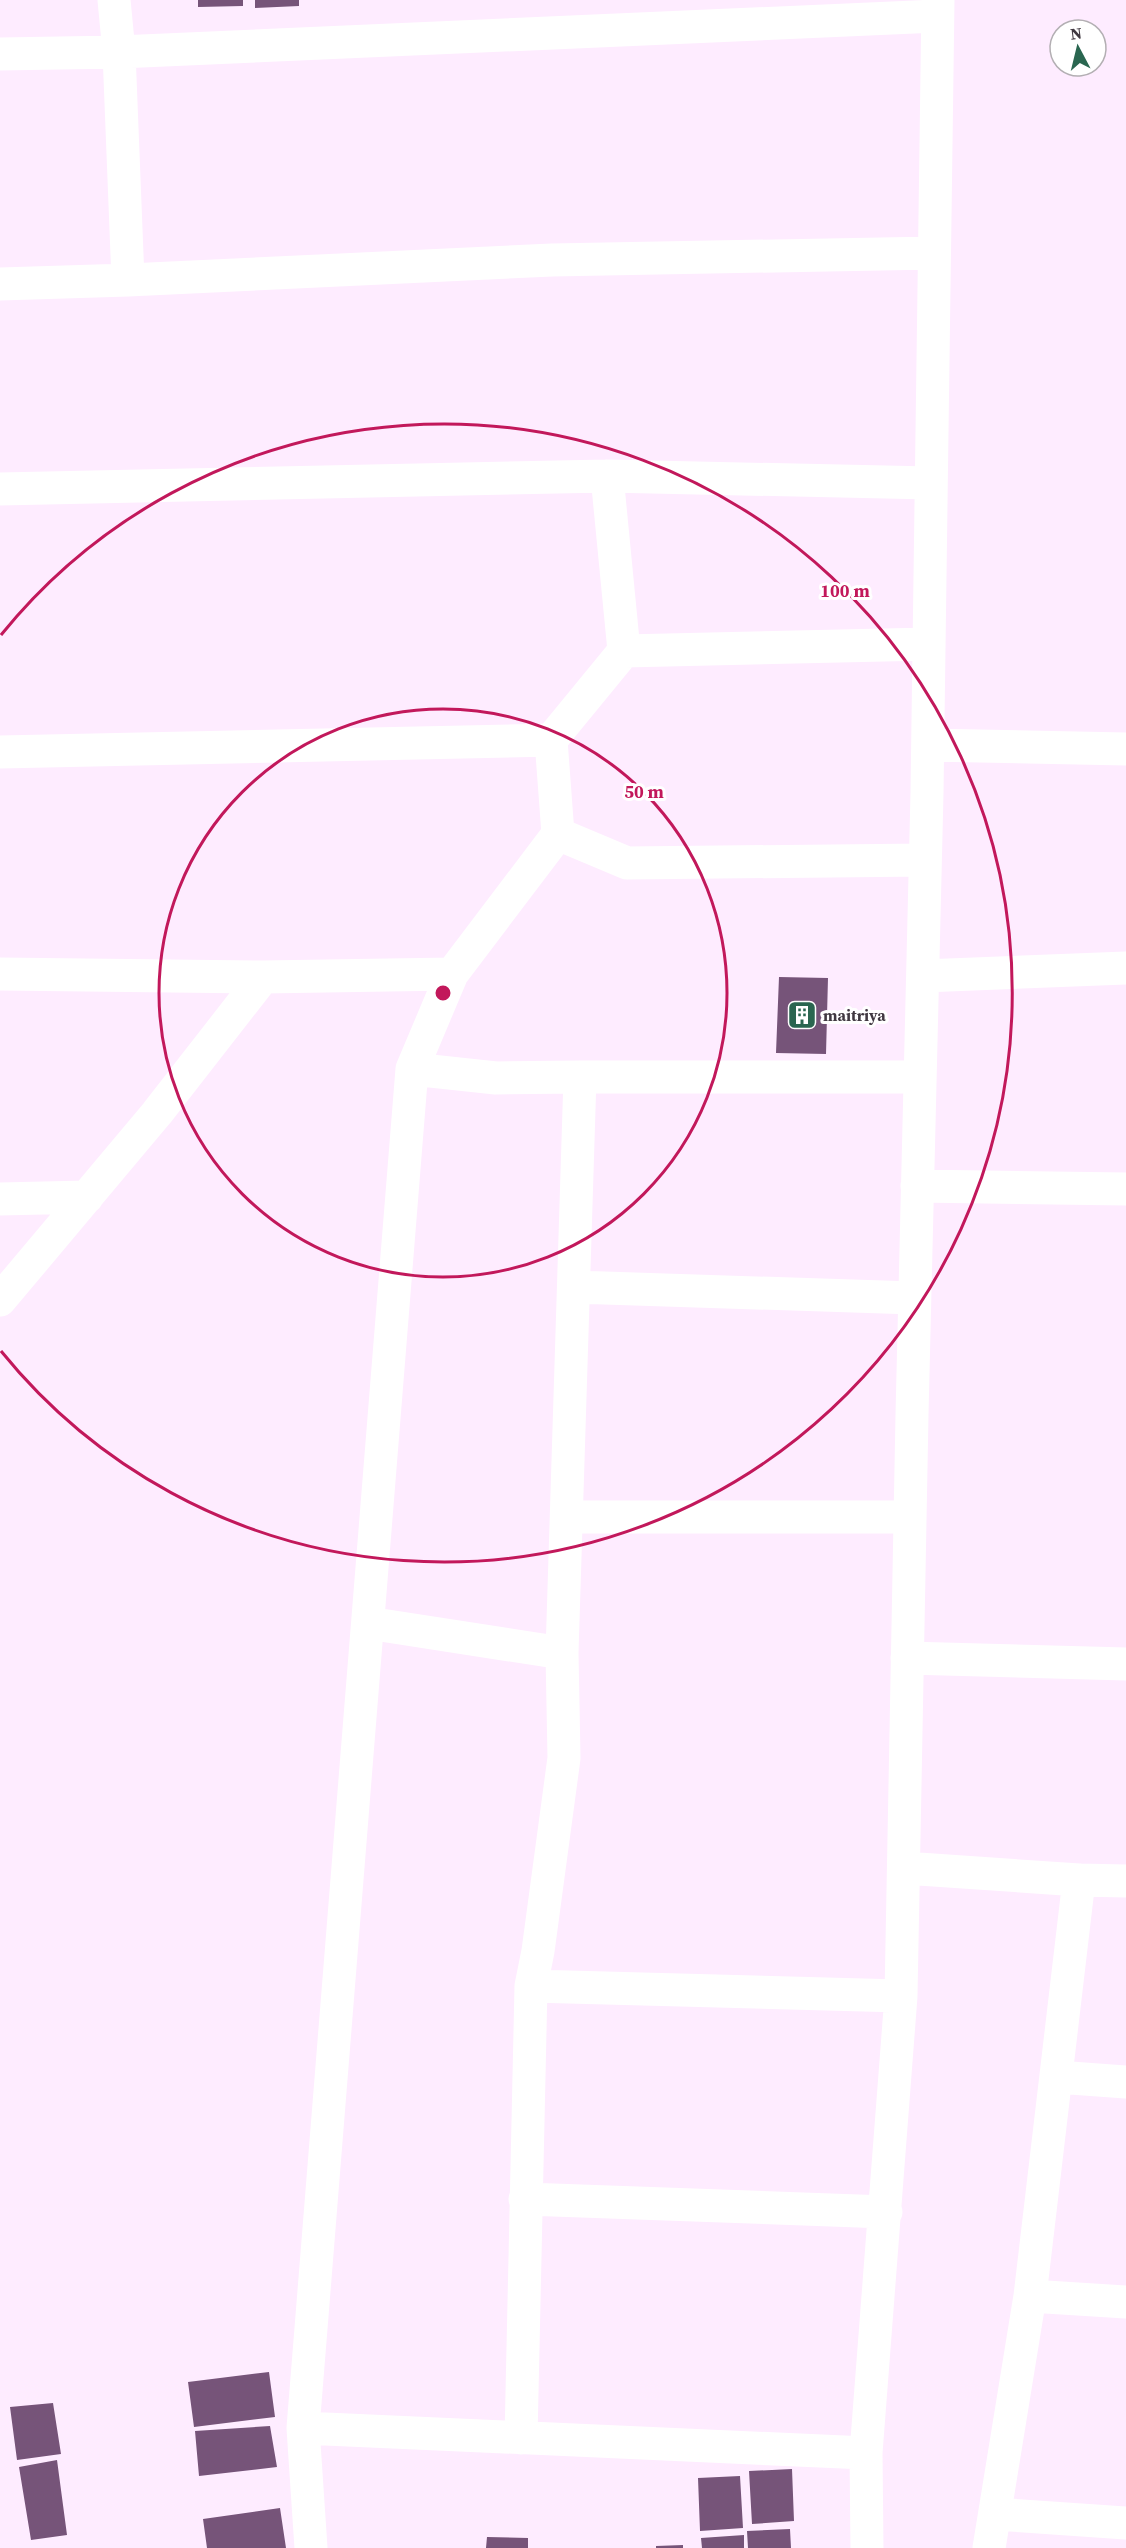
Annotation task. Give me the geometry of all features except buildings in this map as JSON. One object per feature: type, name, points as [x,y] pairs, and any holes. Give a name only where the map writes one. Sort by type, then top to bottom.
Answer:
[{"type":"street","points":[[114,0],[119,52],[128,280]]},
{"type":"street","points":[[0,54],[119,52],[937,8],[928,746],[914,1298],[901,1996],[866,2453],[867,2548]]},
{"type":"street","points":[[0,284],[552,260],[934,253]]},
{"type":"street","points":[[0,489],[607,476],[931,483]]},
{"type":"street","points":[[311,2548],[303,2428],[412,1069],[452,974],[558,834],[551,740],[624,651],[607,476]]},
{"type":"street","points":[[624,651],[929,644]]},
{"type":"street","points":[[0,753],[551,740]]},
{"type":"street","points":[[928,746],[1126,749]]},
{"type":"street","points":[[558,834],[627,863],[925,860]]},
{"type":"street","points":[[922,976],[1126,968]]},
{"type":"street","points":[[0,974],[263,977],[452,974]]},
{"type":"street","points":[[0,1300],[157,1113],[263,977]]},
{"type":"street","points":[[412,1069],[496,1077],[920,1077]]},
{"type":"street","points":[[521,2438],[531,1986],[564,1758],[562,1653],[580,1077]]},
{"type":"street","points":[[917,1186],[1126,1189]]},
{"type":"street","points":[[0,1198],[87,1197]]},
{"type":"street","points":[[574,1287],[914,1298]]},
{"type":"street","points":[[568,1517],[910,1517]]},
{"type":"street","points":[[368,1623],[562,1653]]},
{"type":"street","points":[[908,1658],[1126,1664]]},
{"type":"street","points":[[904,1868],[1126,1881]]},
{"type":"street","points":[[989,2548],[1030,2295],[1079,1880]]},
{"type":"street","points":[[531,1986],[901,1996]]},
{"type":"street","points":[[1057,2077],[1126,2082]]},
{"type":"street","points":[[525,2199],[886,2212]]},
{"type":"street","points":[[1030,2295],[1126,2302]]},
{"type":"street","points":[[303,2428],[866,2453]]},
{"type":"street","points":[[995,2514],[1126,2523]]},
{"type":"place","name":"maitriya","points":[[802,1015]]}]
